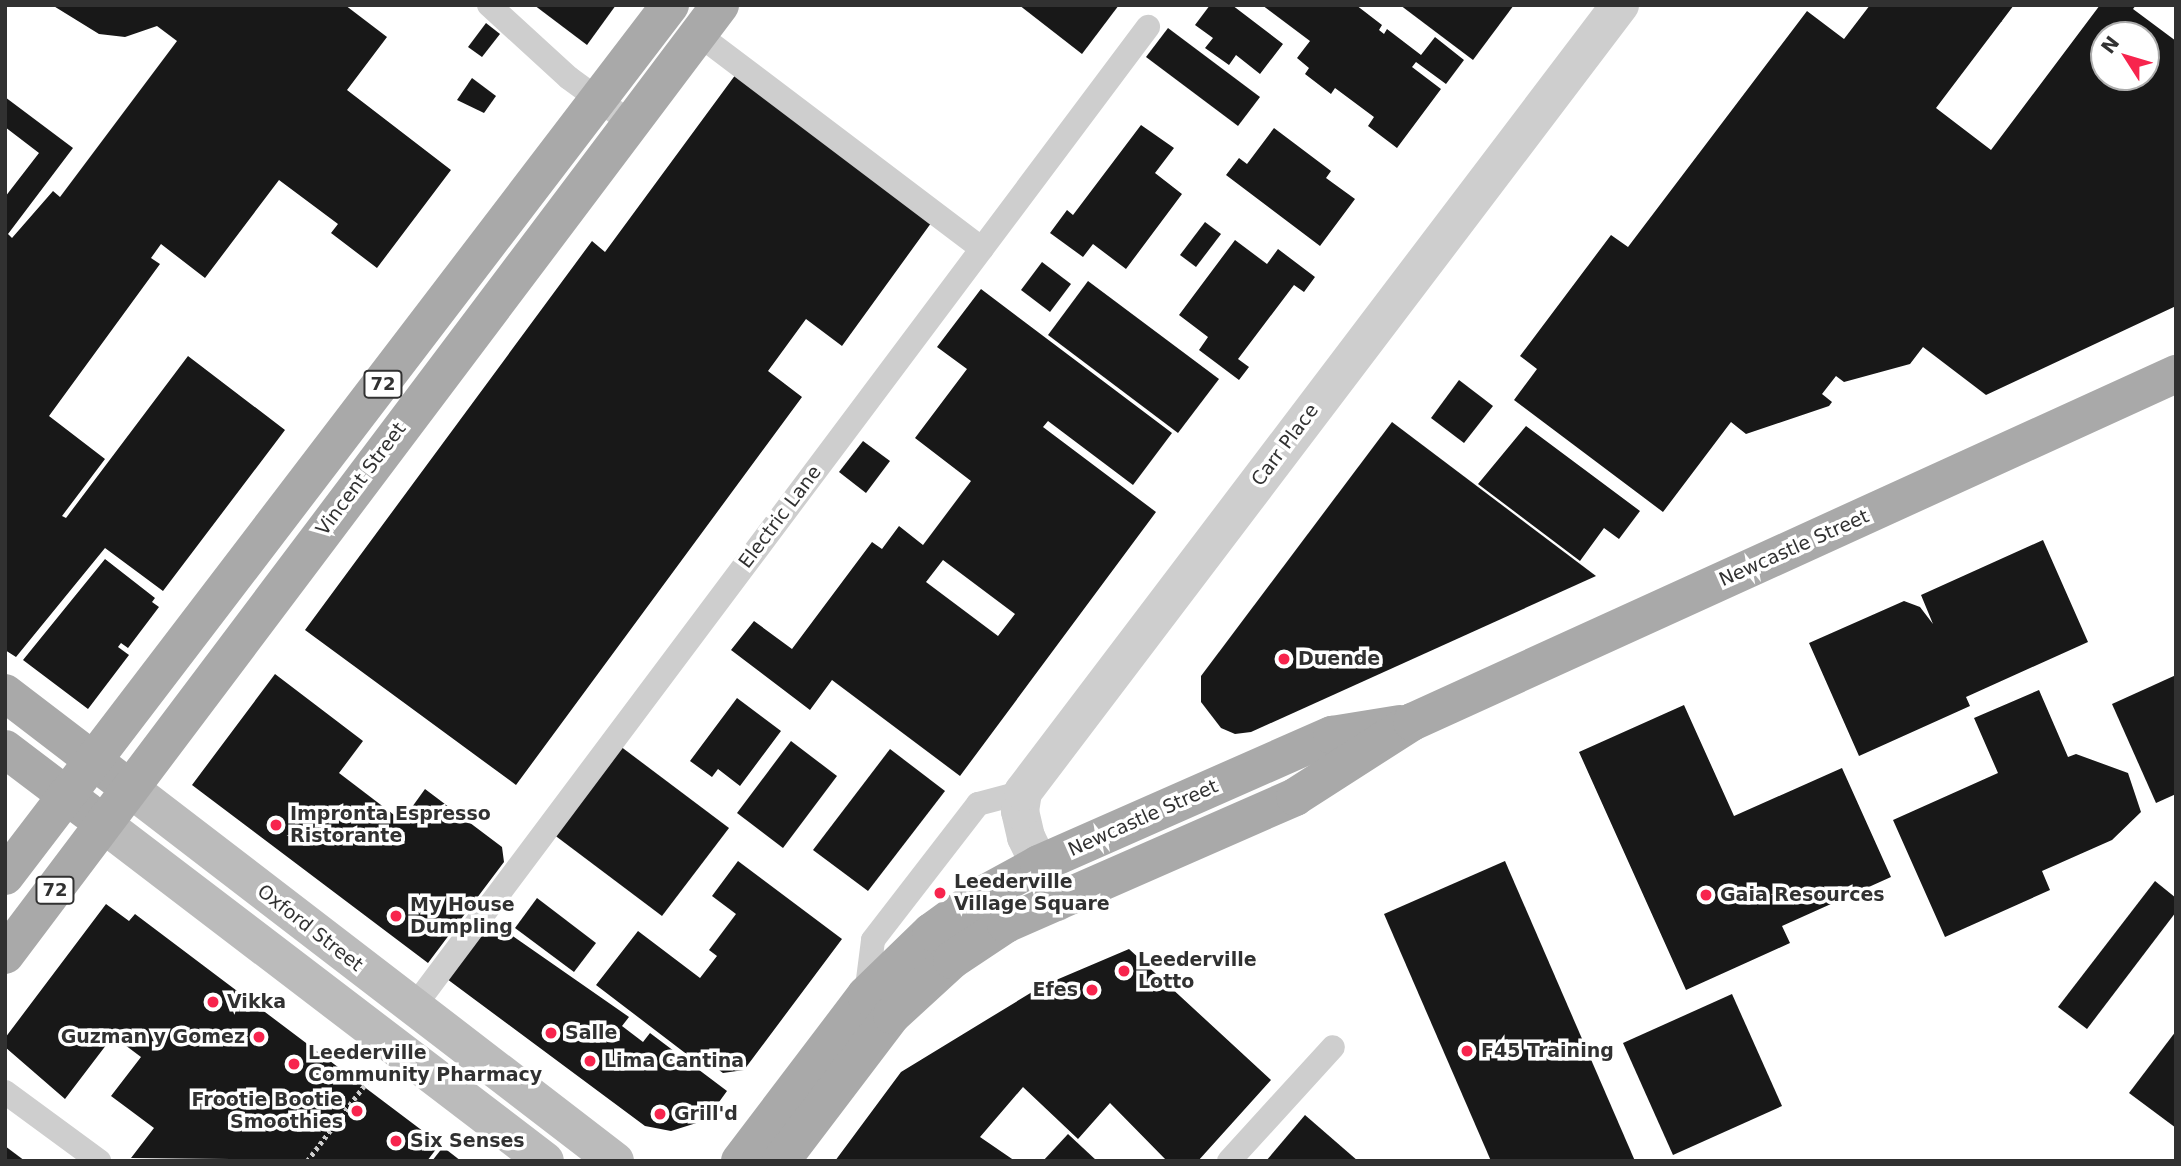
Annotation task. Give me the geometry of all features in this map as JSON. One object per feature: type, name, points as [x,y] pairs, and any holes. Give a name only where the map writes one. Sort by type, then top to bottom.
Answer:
[{"type":"main road","name":"72","points":[[5,876],[670,5]]},
{"type":"main road","name":"Vincent Street","points":[[5,955],[167,734],[709,19]]},
{"type":"main road","name":"Newcastle Street","points":[[781,1161],[892,1015],[952,960],[1006,924],[1295,797],[1412,722],[2176,374]]},
{"type":"main road","name":"Oxford Street","points":[[5,694],[615,1161]]},
{"type":"main road","name":"Newcastle Street","points":[[740,1161],[866,995],[931,932],[1039,864],[1332,735],[1412,722]]},
{"type":"main road","points":[[5,749],[545,1161]]},
{"type":"street","name":"Carr Place","points":[[1023,792],[1620,5]]},
{"type":"street","points":[[1023,792],[1020,811],[1039,864],[1057,902]]},
{"type":"lane","points":[[489,5],[598,100],[632,124]]},
{"type":"lane","points":[[709,19],[982,248]]},
{"type":"lane","name":"Electric Lane","points":[[413,1008],[1148,27]]},
{"type":"lane","points":[[866,995],[873,940],[978,804],[1023,792]]},
{"type":"lane","points":[[1229,1161],[1333,1047]]},
{"type":"lane","points":[[5,1091],[99,1161]]},
{"type":"path","points":[[307,1161],[363,1086]]},
{"type":"building","points":[[52,5],[345,5],[387,37],[347,90],[451,170],[377,268],[331,233],[338,224],[279,180],[205,278],[161,244],[151,258],[160,264],[49,416],[105,459],[62,516],[66,518],[188,356],[285,430],[163,591],[105,548],[16,657],[5,650],[5,197],[39,153],[5,127],[5,97],[73,148],[8,234],[12,238],[53,191],[60,197],[177,41],[157,26],[125,37],[99,34]]},
{"type":"building","points":[[534,5],[616,5],[587,45]]},
{"type":"building","points":[[1019,5],[1119,5],[1082,54]]},
{"type":"building","points":[[1210,5],[1232,5],[1283,44],[1260,74],[1236,55],[1229,65],[1205,48],[1213,38],[1195,25]]},
{"type":"building","points":[[1262,5],[1356,5],[1382,25],[1379,30],[1384,34],[1387,29],[1421,55],[1435,37],[1464,60],[1446,84],[1416,62],[1412,67],[1441,89],[1397,148],[1368,126],[1374,117],[1335,88],[1331,94],[1305,74],[1309,68],[1297,58],[1310,41]]},
{"type":"building","points":[[1400,5],[1514,5],[1473,60]]},
{"type":"building","points":[[1870,5],[2014,5],[1936,108],[1991,150],[2100,5],[2136,5],[2133,9],[2149,21],[2090,21],[2090,91],[2160,91],[2160,29],[2176,41],[2176,306],[1986,395],[1923,347],[1910,364],[1844,382],[1836,376],[1822,394],[1832,402],[1829,406],[1746,434],[1731,422],[1663,512],[1514,400],[1537,369],[1520,356],[1611,235],[1628,247],[1807,11],[1844,39]]},
{"type":"building","points":[[486,23],[500,34],[482,57],[468,47]]},
{"type":"building","points":[[1168,28],[1260,97],[1238,126],[1146,57]]},
{"type":"building","points":[[736,74],[934,219],[842,346],[806,319],[768,371],[802,397],[516,785],[305,630],[592,241],[605,252]]},
{"type":"building","points":[[472,78],[496,96],[484,113],[457,100]]},
{"type":"building","points":[[1141,125],[1174,148],[1155,173],[1182,194],[1126,269],[1093,244],[1083,257],[1050,233],[1067,210],[1073,215]]},
{"type":"building","points":[[1274,128],[1331,171],[1326,178],[1355,199],[1320,246],[1226,175],[1239,158],[1247,164]]},
{"type":"building","points":[[1205,222],[1221,234],[1196,267],[1180,255]]},
{"type":"building","points":[[1235,240],[1267,264],[1278,249],[1315,277],[1304,292],[1294,285],[1238,359],[1249,367],[1239,380],[1199,350],[1208,337],[1179,315]]},
{"type":"building","points":[[1042,262],[1071,284],[1050,312],[1021,290]]},
{"type":"building","points":[[1088,281],[1219,379],[1178,433],[1048,335]]},
{"type":"building","points":[[981,289],[1172,433],[1133,485],[1048,421],[1043,427],[1156,512],[960,776],[832,680],[810,710],[731,650],[754,621],[792,649],[872,542],[882,549],[899,526],[923,545],[971,481],[915,438],[967,369],[937,347]],"holes":[[[943,560],[1015,614],[998,636],[926,582]]]},
{"type":"building","points":[[1459,380],[1493,406],[1464,443],[1431,418]]},
{"type":"building","points":[[1392,422],[1596,576],[1251,732],[1235,734],[1221,728],[1201,702],[1201,676]]},
{"type":"building","points":[[1526,426],[1640,511],[1619,539],[1604,528],[1580,561],[1478,484]]},
{"type":"building","points":[[863,441],[890,461],[866,493],[839,472]]},
{"type":"building","points":[[2043,540],[2088,642],[1966,697],[1970,706],[1859,756],[1809,643],[1904,601],[1920,607],[1933,624],[1921,595]]},
{"type":"building","points":[[105,559],[155,598],[152,602],[159,607],[128,648],[121,643],[118,647],[129,655],[88,709],[23,660]]},
{"type":"building","points":[[275,674],[363,741],[339,773],[402,821],[425,789],[502,847],[504,862],[428,963],[192,785]]},
{"type":"building","points":[[2176,675],[2176,794],[2156,803],[2112,704]]},
{"type":"building","points":[[2039,690],[2068,757],[2076,754],[2128,773],[2141,812],[2112,840],[2042,871],[2050,890],[1945,937],[1893,820],[1998,773],[1974,718]]},
{"type":"building","points":[[737,698],[781,731],[740,786],[718,769],[712,777],[690,761]]},
{"type":"building","points":[[1684,705],[1734,816],[1842,768],[1891,877],[1782,926],[1790,943],[1686,990],[1579,752]]},
{"type":"building","points":[[791,741],[837,776],[783,848],[737,813]]},
{"type":"building","points":[[620,746],[729,828],[662,916],[553,834]]},
{"type":"building","points":[[890,749],[945,791],[868,891],[813,850]]},
{"type":"building","points":[[738,861],[842,939],[744,1070],[723,1073],[697,1054],[693,1059],[596,985],[638,931],[700,978],[717,956],[709,950],[736,914],[712,896]]},
{"type":"building","points":[[1505,861],[1635,1161],[1491,1161],[1384,914]]},
{"type":"building","points":[[2155,881],[2176,898],[2176,912],[2087,1029],[2058,1007]]},
{"type":"building","points":[[537,898],[596,943],[574,972],[515,928]]},
{"type":"building","points":[[106,904],[129,921],[135,914],[440,1144],[427,1161],[131,1158],[154,1128],[111,1096],[141,1057],[113,1036],[65,1099],[5,1047],[5,1038]]},
{"type":"building","points":[[491,921],[629,1017],[622,1026],[643,1042],[650,1033],[727,1091],[706,1120],[671,1131],[645,1126],[447,979]]},
{"type":"building","points":[[1129,949],[1271,1080],[1198,1161],[1167,1161],[1110,1103],[1078,1139],[1023,1087],[980,1137],[1015,1161],[835,1161],[901,1072],[1042,986]]},
{"type":"building","points":[[1732,994],[1782,1106],[1673,1155],[1623,1043]]},
{"type":"building","points":[[2176,1031],[2176,1128],[2129,1093]]},
{"type":"building","points":[[1305,1115],[1358,1161],[1266,1161]]},
{"type":"building","points":[[1068,1134],[1097,1161],[1043,1161]]},
{"type":"building","points":[[5,1146],[25,1161],[5,1161]]},
{"type":"building","points":[[443,1147],[461,1161],[432,1161]]},
{"type":"place","name":"Duende","points":[[1284,659]]},
{"type":"place","name":"Impronta Espresso Ristorante","points":[[276,825]]},
{"type":"place","name":"Leederville Village Square","points":[[940,893]]},
{"type":"place","name":"Gaia Resources","points":[[1706,895]]},
{"type":"place","name":"My House Dumpling","points":[[396,916]]},
{"type":"place","name":"Leederville Lotto","points":[[1124,971]]},
{"type":"place","name":"Efes","points":[[1092,990]]},
{"type":"place","name":"Vikka","points":[[213,1002]]},
{"type":"place","name":"Salle","points":[[551,1033]]},
{"type":"place","name":"Guzman y Gomez","points":[[259,1037]]},
{"type":"place","name":"F45 Training","points":[[1467,1051]]},
{"type":"place","name":"Lima Cantina","points":[[590,1061]]},
{"type":"place","name":"Leederville Community Pharmacy","points":[[294,1064]]},
{"type":"place","name":"Frootie Bootie Smoothies","points":[[357,1111]]},
{"type":"place","name":"Grill'd","points":[[660,1114]]},
{"type":"place","name":"Six Senses","points":[[396,1141]]}]
